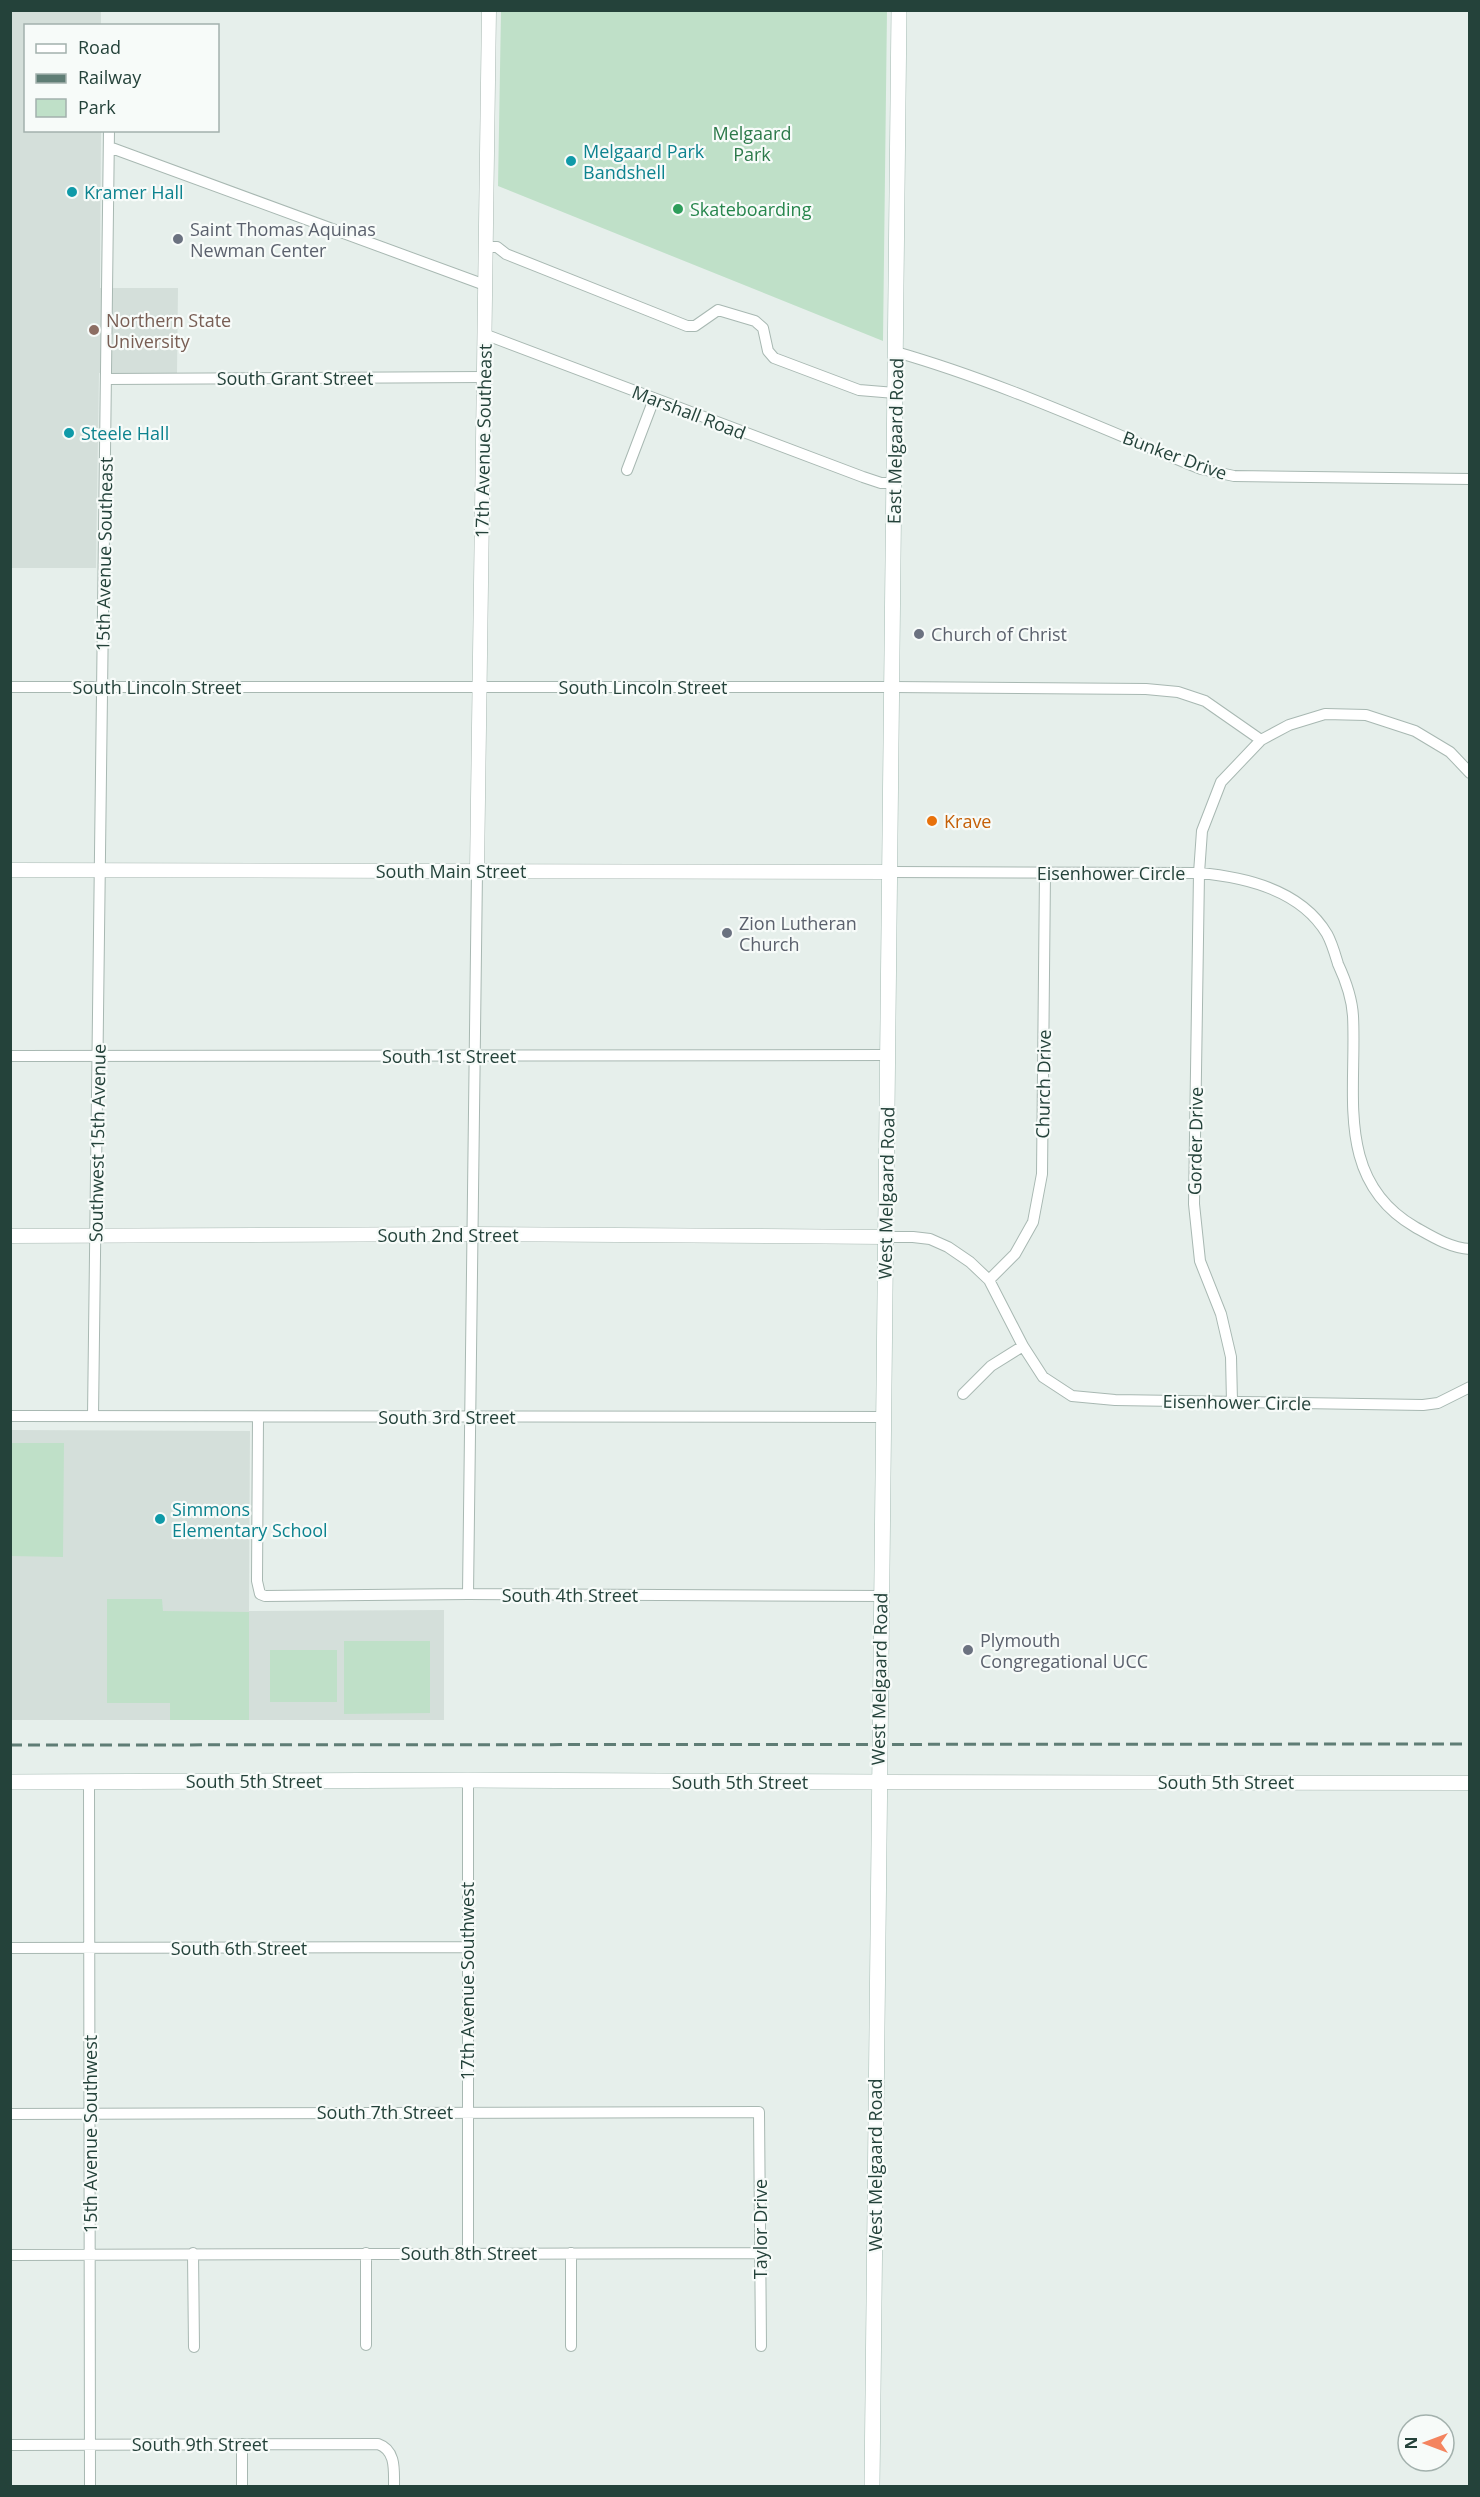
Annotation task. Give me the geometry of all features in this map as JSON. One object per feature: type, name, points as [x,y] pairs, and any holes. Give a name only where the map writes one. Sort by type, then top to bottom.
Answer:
[{"type":"main road","name":"East Melgaard Road","points":[[891,872],[899,10]]},
{"type":"main road","name":"West Melgaard Road","points":[[872,2487],[880,1596],[891,872]]},
{"type":"main road","name":"South 5th Street","points":[[10,1782],[468,1780],[878,1782]]},
{"type":"street","name":"17th Avenue Southeast","points":[[477,871],[489,10]]},
{"type":"street","name":"15th Avenue Southeast","points":[[99,870],[109,132]]},
{"type":"street","points":[[109,147],[485,285]]},
{"type":"street","points":[[486,247],[497,247],[506,254],[687,326],[695,326],[718,310],[754,321],[763,328],[768,351],[774,358],[860,390],[896,393]]},
{"type":"street","name":"Marshall Road","points":[[484,334],[863,477],[881,483],[895,483]]},
{"type":"street","name":"Bunker Drive","points":[[896,352],[993,382],[1201,469],[1234,476],[1470,479]]},
{"type":"street","name":"South Grant Street","points":[[106,379],[484,377]]},
{"type":"street","points":[[627,470],[654,399]]},
{"type":"street","name":"South Lincoln Street","points":[[10,687],[1146,689],[1178,692],[1204,701],[1262,740]]},
{"type":"street","name":"Eisenhower Circle","points":[[891,872],[1199,873],[1202,831],[1221,782],[1262,740],[1289,725],[1325,714],[1366,715],[1415,731],[1450,752],[1470,773]]},
{"type":"street","name":"South Main Street","points":[[10,870],[891,872]]},
{"type":"street","name":"Southwest 15th Avenue","points":[[93,1416],[99,870]]},
{"type":"street","points":[[468,1594],[477,871]]},
{"type":"street","name":"Church Drive","points":[[989,1280],[1015,1254],[1033,1222],[1042,1174],[1045,873]]},
{"type":"street","points":[[1199,873],[1254,883],[1286,895],[1309,912],[1326,934],[1343,975],[1353,1013],[1353,1124],[1359,1154],[1368,1179],[1383,1202],[1402,1220],[1432,1237],[1470,1249]]},
{"type":"street","name":"Gorder Drive","points":[[1199,873],[1194,1204],[1200,1261],[1221,1314],[1231,1358],[1232,1402]]},
{"type":"street","name":"South 1st Street","points":[[10,1056],[888,1055]]},
{"type":"street","name":"South 2nd Street","points":[[10,1236],[472,1234],[886,1237]]},
{"type":"street","name":"Eisenhower Circle","points":[[886,1237],[930,1239],[970,1262],[989,1280],[1023,1346],[1043,1377],[1072,1396],[1115,1400],[1424,1405],[1438,1403],[1470,1387]]},
{"type":"street","points":[[963,1394],[991,1366],[1023,1346]]},
{"type":"street","name":"South 3rd Street","points":[[10,1416],[883,1417]]},
{"type":"street","name":"South 4th Street","points":[[258,1417],[257,1581],[260,1594],[271,1596],[468,1594],[880,1596]]},
{"type":"street","name":"17th Avenue Southwest","points":[[468,1780],[468,2253]]},
{"type":"street","name":"15th Avenue Southwest","points":[[89,1782],[90,2487]]},
{"type":"street","name":"South 5th Street","points":[[878,1782],[1470,1783]]},
{"type":"street","name":"South 6th Street","points":[[10,1948],[467,1947]]},
{"type":"street","name":"South 7th Street","points":[[10,2114],[759,2112]]},
{"type":"street","name":"Taylor Drive","points":[[759,2112],[761,2346]]},
{"type":"street","points":[[192,2253],[194,2347]]},
{"type":"street","points":[[366,2253],[366,2345]]},
{"type":"street","points":[[571,2253],[572,2346]]},
{"type":"street","name":"South 8th Street","points":[[10,2255],[759,2253]]},
{"type":"street","points":[[242,2444],[242,2487]]},
{"type":"street","name":"South 9th Street","points":[[10,2445],[378,2444],[388,2450],[394,2463],[394,2487]]},
{"type":"shaded area","name":"Northern State University","points":[[11,11],[101,11],[101,24],[24,24],[24,132],[101,132],[100,288],[178,288],[177,373],[99,373],[96,568],[11,568]]},
{"type":"shaded area","points":[[11,1430],[250,1431],[249,1611],[444,1610],[444,1720],[11,1720]]},
{"type":"green space","name":"Melgaard Park","points":[[501,11],[887,11],[883,341],[498,186]]},
{"type":"green space","points":[[11,1443],[64,1443],[63,1557],[11,1556]]},
{"type":"green space","points":[[107,1599],[162,1599],[163,1611],[249,1612],[249,1720],[170,1720],[170,1703],[107,1703]]},
{"type":"green space","points":[[344,1641],[430,1641],[430,1713],[344,1714]]},
{"type":"green space","points":[[270,1650],[337,1650],[337,1702],[270,1702]]},
{"type":"railway","points":[[10,1745],[1470,1744]]},
{"type":"place","name":"Melgaard Park Bandshell","points":[[571,161]]},
{"type":"place","name":"Kramer Hall","points":[[72,192]]},
{"type":"place","name":"Skateboarding","points":[[678,209]]},
{"type":"place","name":"Saint Thomas Aquinas Newman Center","points":[[178,239]]},
{"type":"place","name":"Northern State University","points":[[94,330]]},
{"type":"place","name":"Steele Hall","points":[[69,433]]},
{"type":"place","name":"Church of Christ","points":[[919,634]]},
{"type":"place","name":"Krave","points":[[932,821]]},
{"type":"place","name":"Zion Lutheran Church","points":[[727,933]]},
{"type":"place","name":"Simmons Elementary School","points":[[160,1519]]},
{"type":"place","name":"Plymouth Congregational UCC","points":[[968,1650]]}]
